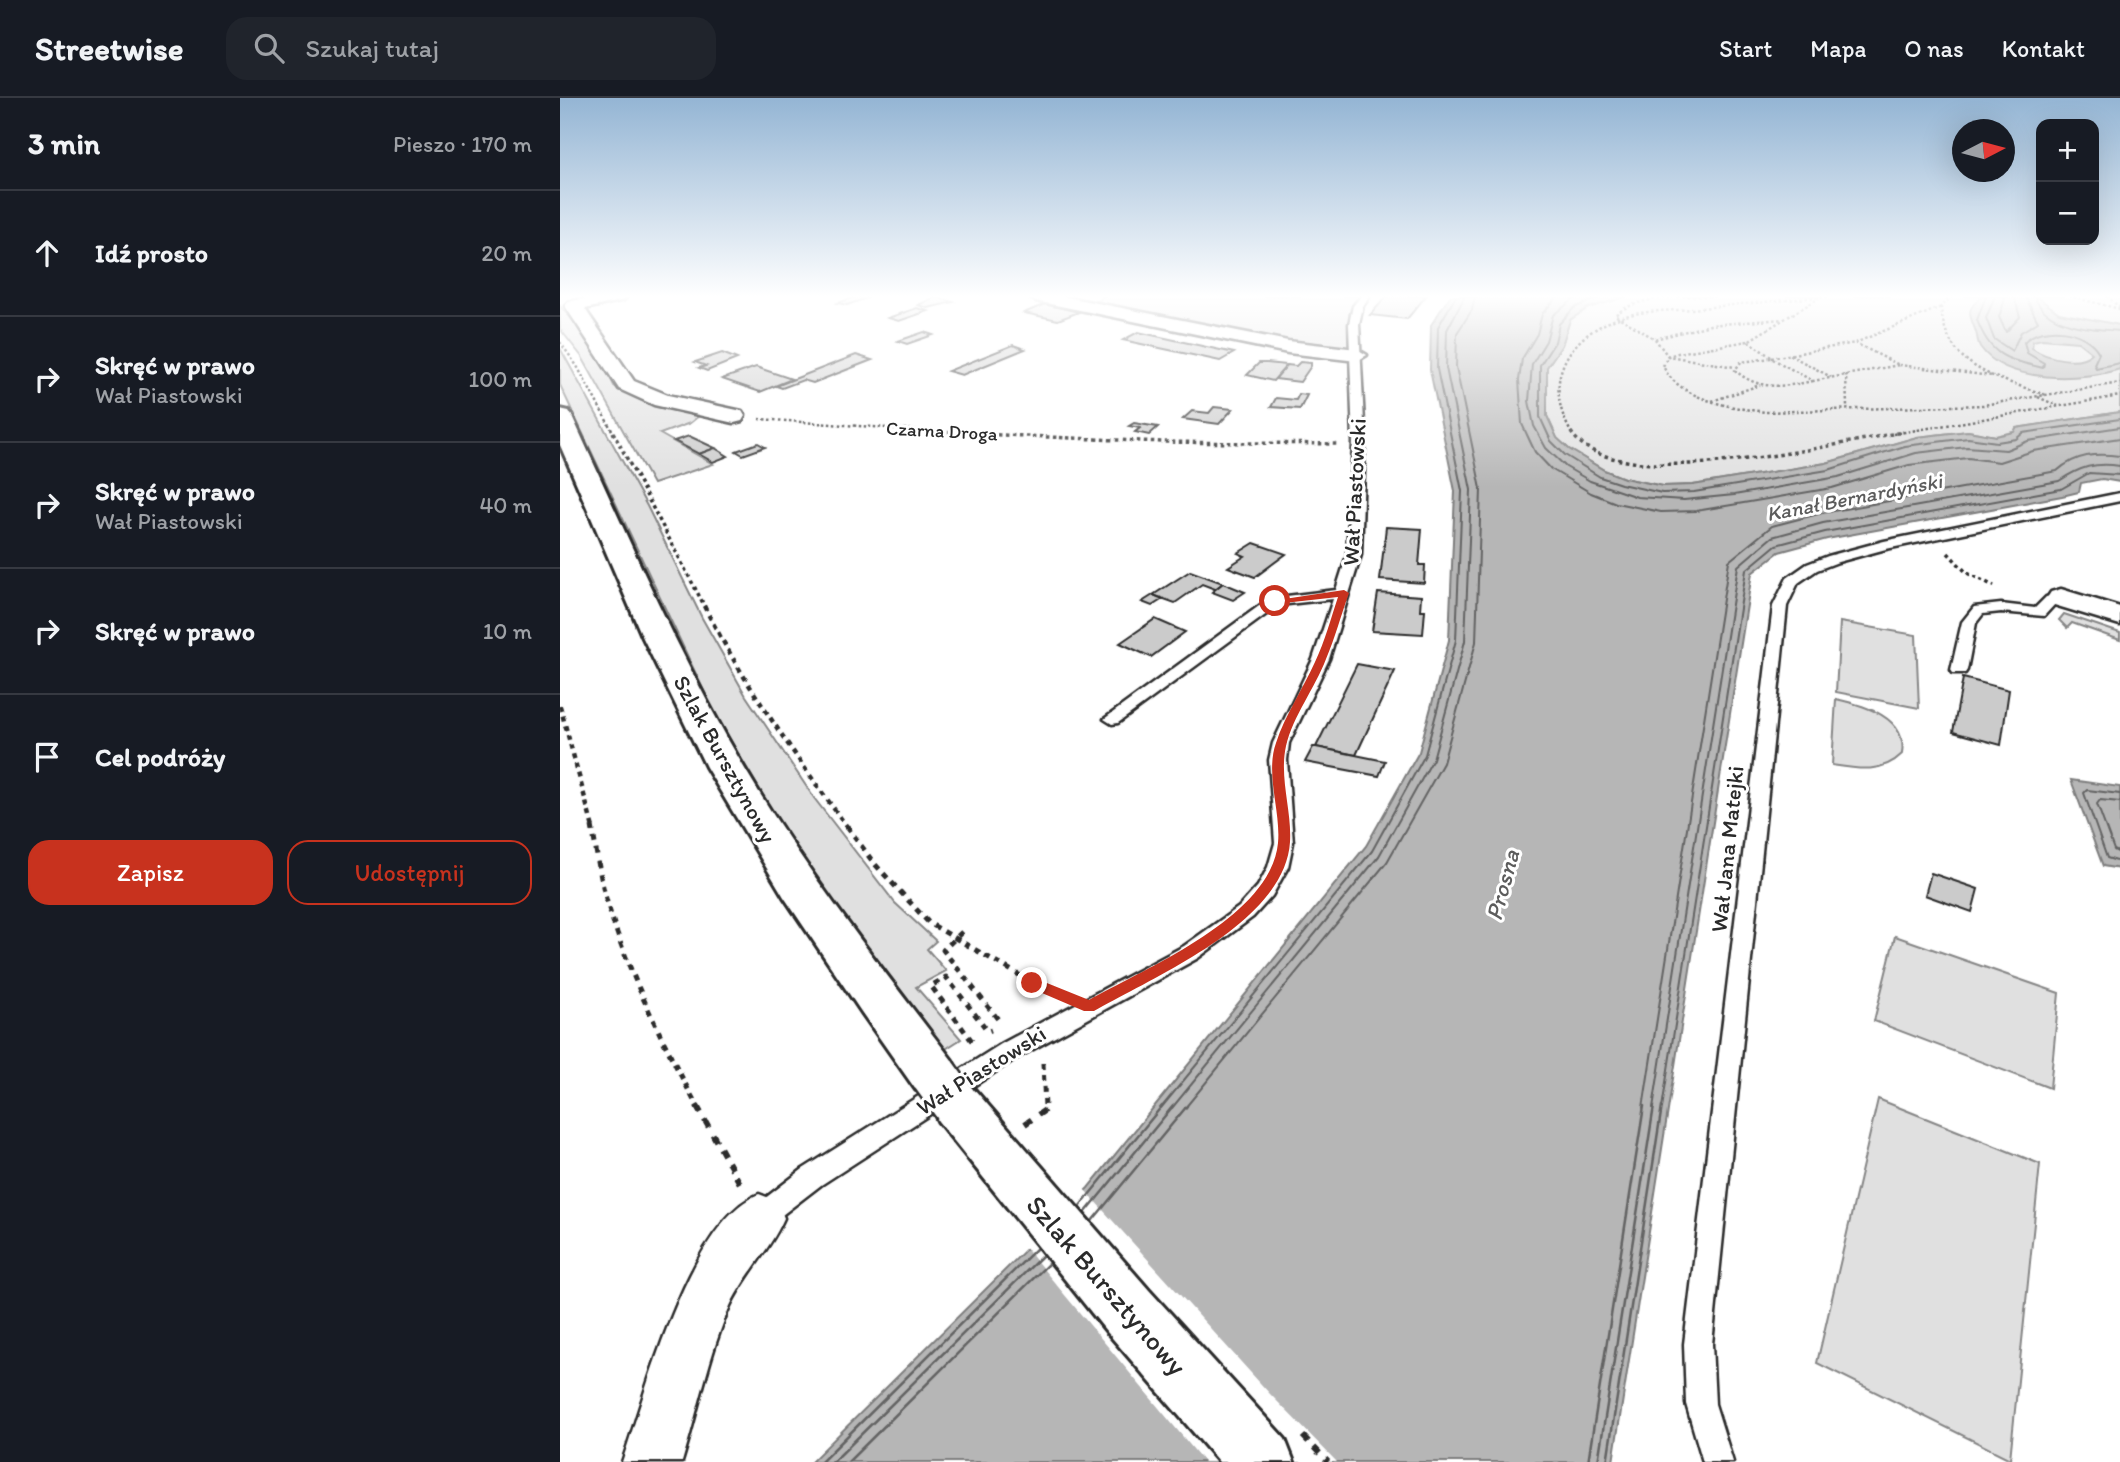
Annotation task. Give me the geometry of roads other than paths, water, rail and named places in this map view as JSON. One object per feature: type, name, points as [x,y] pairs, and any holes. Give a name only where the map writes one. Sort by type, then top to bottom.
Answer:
[{"type":"main road","name":"Szlak Bursztynowy","points":[[560,416],[684,688],[725,767],[774,849],[833,937],[1016,1149],[1128,1311],[1262,1462]]},
{"type":"street","points":[[609,360],[626,385],[662,400],[734,416]]},
{"type":"street","points":[[2054,602],[2120,616]]},
{"type":"street","name":"Wał Piastowski","points":[[652,1462],[706,1298],[730,1256],[760,1218]]},
{"type":"lane","name":"Wał Piastowski","points":[[760,1218],[812,1177],[1009,1051],[1221,932],[1265,891],[1278,867],[1284,843],[1278,760],[1281,743],[1321,659],[1354,555],[1359,443],[1357,360]]},
{"type":"lane","name":"Wał Jana Matejki","points":[[1718,1462],[1704,1430],[1697,1395],[1698,1344],[1780,606],[1792,581],[1812,566],[1858,551],[2120,497]]},
{"type":"lane","points":[[1112,719],[1275,601],[1344,593]]},
{"type":"lane","points":[[1958,670],[1969,622],[1979,610],[2001,608],[2039,613],[2054,602]]},
{"type":"water","points":[[1430,360],[1552,360],[1547,367],[1547,416],[1557,438],[1569,449],[1604,470],[1624,478],[1663,486],[1693,485],[1826,463],[1917,437],[1968,431],[1996,436],[2014,432],[2016,428],[2120,412],[2120,482],[2102,479],[2081,483],[2079,492],[2062,496],[1827,539],[1779,552],[1752,573],[1613,1462],[811,1462],[1088,1188],[1366,846],[1419,752],[1449,640],[1455,491],[1430,370]]},
{"type":"water","points":[[1993,360],[2120,360],[2120,369],[2086,376],[2046,376],[2027,374]]},
{"type":"water","points":[[2071,780],[2120,787],[2120,869],[2103,866]]},
{"type":"water label","name":"Kanał Bernardyński","points":[[1854,497]]},
{"type":"water label","name":"Prosna","points":[[1502,885]]}]
